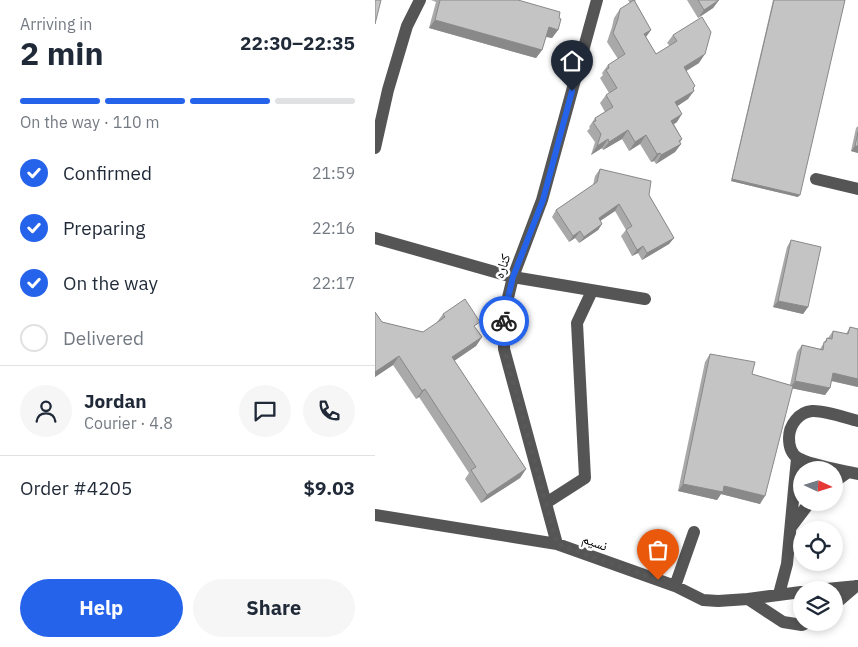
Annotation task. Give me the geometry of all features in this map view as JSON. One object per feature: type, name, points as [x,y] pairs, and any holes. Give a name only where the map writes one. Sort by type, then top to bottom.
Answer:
[{"type":"street","points":[[375,148],[388,90],[407,26],[420,0]]},
{"type":"street","name":"کناره","points":[[557,544],[504,349],[504,314],[513,277],[543,200],[597,0]]},
{"type":"street","points":[[816,179],[858,189]]},
{"type":"street","points":[[375,238],[513,277],[645,299]]},
{"type":"street","points":[[545,503],[585,478],[577,323],[592,291]]},
{"type":"street","points":[[853,473],[797,458],[792,452],[789,442],[789,431],[794,421],[802,414],[813,411],[858,421]]},
{"type":"street","points":[[779,594],[787,564],[797,458]]},
{"type":"street","points":[[791,528],[803,511]]},
{"type":"street","name":"نسیم","points":[[375,515],[557,544],[675,586],[703,600],[748,599],[793,593]]},
{"type":"street","points":[[675,586],[694,532]]},
{"type":"street","points":[[843,587],[857,586]]},
{"type":"street","points":[[843,598],[857,586]]},
{"type":"street","points":[[748,599],[783,622],[793,624]]},
{"type":"building","points":[[375,0],[381,0],[375,24]]},
{"type":"building","points":[[440,0],[518,0],[560,12],[559,18],[561,19],[558,30],[549,27],[542,50],[435,20]]},
{"type":"building","points":[[634,0],[651,30],[644,34],[656,54],[677,41],[673,35],[702,17],[711,32],[705,54],[684,67],[695,86],[693,88],[694,91],[675,102],[682,114],[671,121],[682,139],[679,141],[681,144],[661,155],[660,153],[657,154],[646,135],[635,142],[628,130],[609,142],[608,139],[597,146],[601,134],[593,122],[596,121],[595,118],[613,107],[606,95],[617,88],[606,70],[609,68],[608,65],[625,54],[613,33],[620,9]]},
{"type":"building","points":[[698,0],[719,0],[704,10]]},
{"type":"building","points":[[774,0],[845,0],[800,195],[732,179]]},
{"type":"building","points":[[858,132],[858,146],[855,146]]},
{"type":"building","points":[[600,169],[651,181],[649,195],[674,238],[647,253],[643,246],[637,250],[626,230],[632,226],[619,204],[599,218],[602,224],[584,237],[580,231],[573,236],[556,210],[597,182]]},
{"type":"building","points":[[791,240],[821,247],[808,307],[778,301]]},
{"type":"building","points":[[465,299],[480,322],[474,326],[482,337],[452,357],[526,469],[487,495],[471,470],[476,467],[425,389],[422,391],[399,356],[375,372],[375,312],[382,322],[423,332],[445,317],[443,314]]},
{"type":"building","points":[[850,327],[858,329],[858,379],[833,373],[830,388],[795,381],[802,345],[823,350],[824,342],[826,342],[827,338],[832,339],[833,331],[848,334]]},
{"type":"building","points":[[710,354],[755,362],[752,374],[793,386],[765,496],[724,486],[723,492],[683,484]]},
{"type":"way so far","points":[[504,321],[504,349],[557,544],[658,580]]},
{"type":"route","points":[[504,321],[513,277],[543,200],[572,91]]}]
